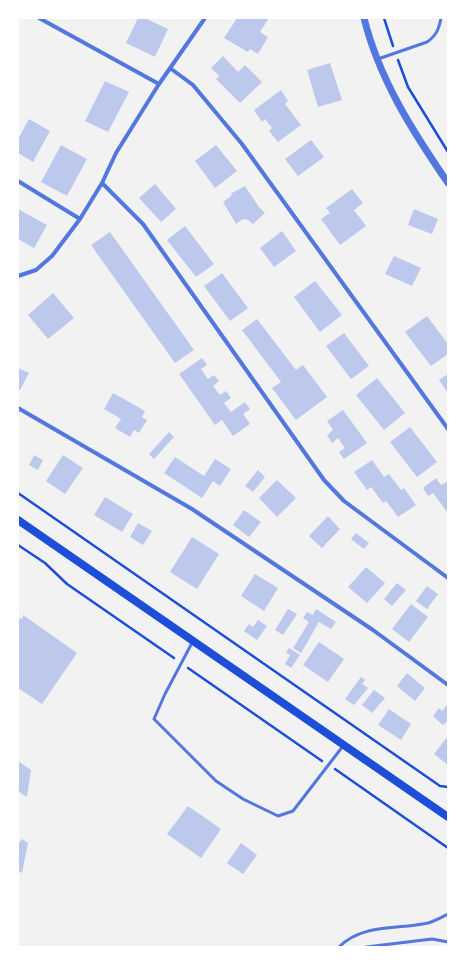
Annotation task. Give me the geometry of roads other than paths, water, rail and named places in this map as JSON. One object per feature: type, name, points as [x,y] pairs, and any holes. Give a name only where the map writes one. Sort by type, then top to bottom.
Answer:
[{"type":"main road","points":[[18,520],[448,818]]},
{"type":"street","points":[[39,18],[159,84]]},
{"type":"street","points":[[18,276],[36,270],[52,256],[80,219],[102,183],[116,153],[159,84],[205,18]]},
{"type":"street","points":[[364,18],[368,34],[387,82],[416,137],[448,183]]},
{"type":"street","points":[[170,68],[193,85],[242,144],[448,429]]},
{"type":"street","points":[[18,181],[80,219]]},
{"type":"street","points":[[102,183],[143,224],[324,480],[344,501],[448,578]]},
{"type":"street","points":[[18,408],[192,509],[373,630],[448,685]]},
{"type":"lane","points":[[378,59],[395,52],[422,45],[433,38],[440,28],[441,18]]},
{"type":"lane","points":[[193,642],[165,694],[154,720],[216,780],[243,799],[278,816],[293,811],[344,745]]},
{"type":"lane","points":[[340,947],[348,938],[373,929],[405,927],[430,922],[448,914]]},
{"type":"lane","points":[[366,947],[432,939],[448,942]]}]
